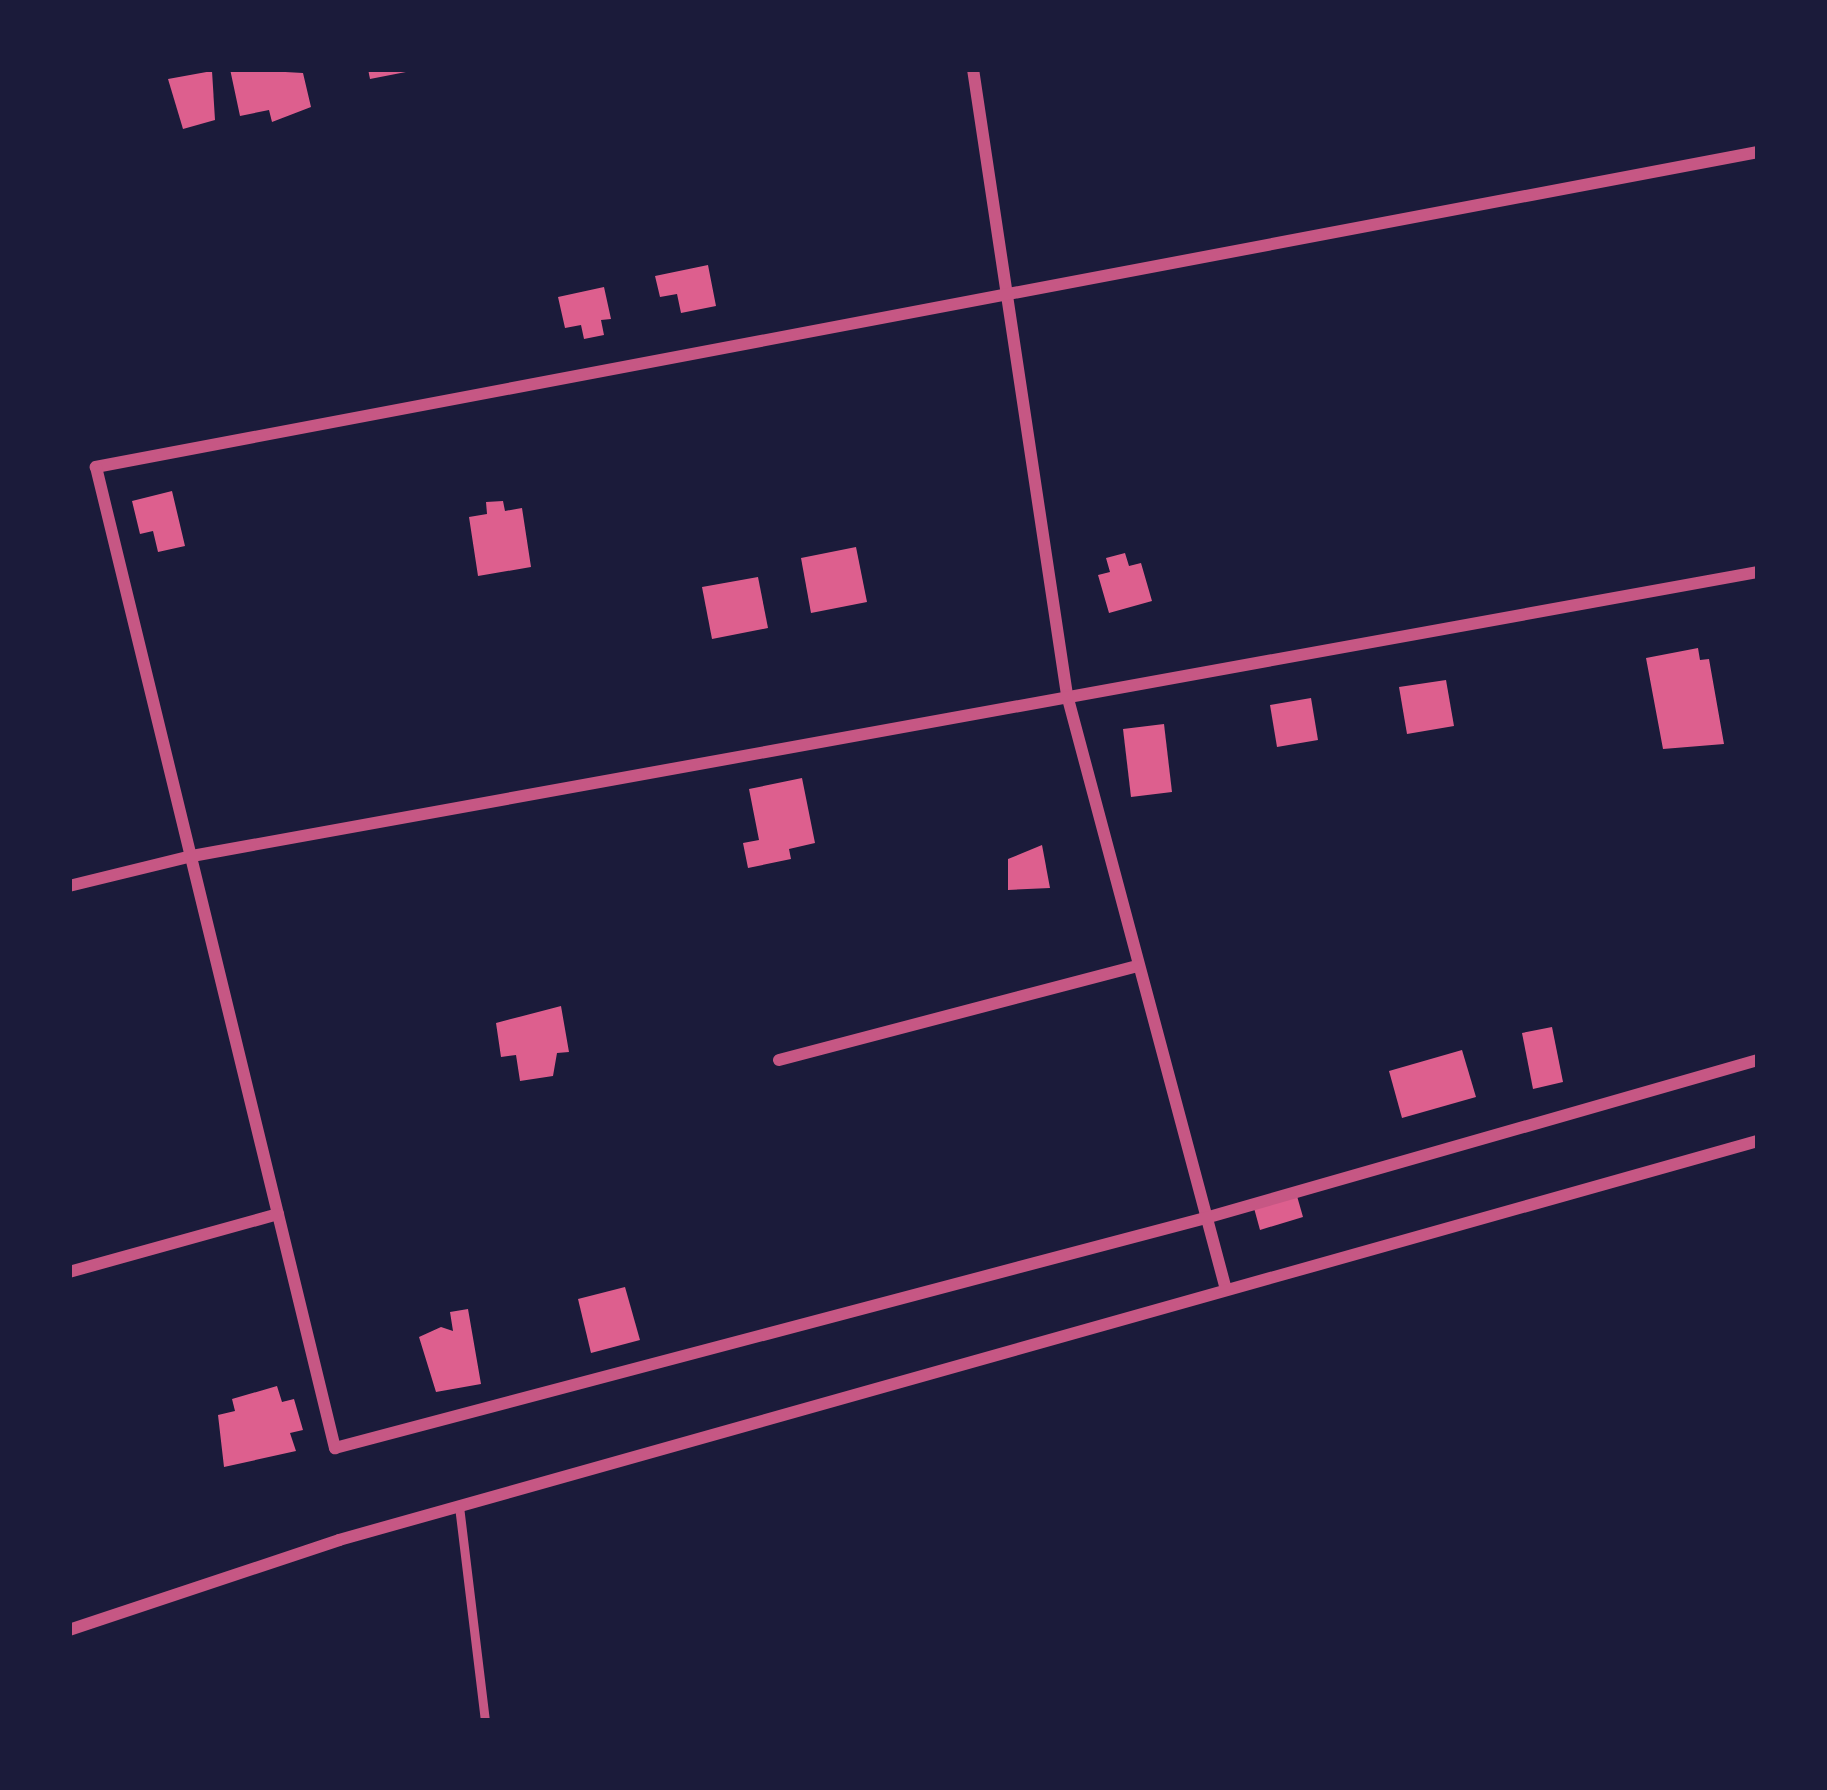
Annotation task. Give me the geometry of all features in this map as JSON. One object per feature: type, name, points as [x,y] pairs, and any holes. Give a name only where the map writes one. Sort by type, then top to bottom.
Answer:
[{"type":"street","points":[[973,69],[1067,695],[1202,1219],[1225,1286]]},
{"type":"street","points":[[1758,152],[96,467],[335,1448],[1202,1219],[1758,1060]]},
{"type":"street","points":[[69,886],[192,856],[1758,572]]},
{"type":"street","points":[[779,1060],[1137,966]]},
{"type":"street","points":[[69,1630],[459,1506],[1225,1286],[1758,1141]]},
{"type":"street","points":[[69,1272],[278,1214]]},
{"type":"lane","points":[[459,1506],[484,1721]]},
{"type":"building","points":[[230,69],[303,73],[311,107],[272,122],[269,110],[240,116]]},
{"type":"building","points":[[368,69],[410,69],[411,71],[370,79]]},
{"type":"building","points":[[212,71],[215,120],[183,129],[168,79]]},
{"type":"building","points":[[708,265],[716,306],[681,313],[677,294],[660,297],[655,276]]},
{"type":"building","points":[[604,287],[611,319],[601,320],[604,335],[584,339],[581,325],[565,328],[558,297]]},
{"type":"building","points":[[172,491],[185,546],[158,552],[153,531],[140,534],[132,501]]},
{"type":"building","points":[[503,501],[505,511],[522,508],[531,567],[478,576],[469,517],[487,514],[486,502]]},
{"type":"building","points":[[856,547],[867,602],[811,613],[801,558]]},
{"type":"building","points":[[1125,553],[1129,566],[1141,563],[1152,601],[1109,613],[1098,575],[1110,572],[1106,558]]},
{"type":"building","points":[[758,577],[768,628],[712,639],[702,587]]},
{"type":"building","points":[[1698,648],[1700,660],[1709,659],[1724,744],[1663,749],[1646,658]]},
{"type":"building","points":[[1446,680],[1454,726],[1407,734],[1399,687]]},
{"type":"building","points":[[1311,698],[1318,740],[1277,747],[1270,705]]},
{"type":"building","points":[[1164,724],[1172,792],[1131,797],[1123,729]]},
{"type":"building","points":[[802,778],[815,843],[789,849],[791,859],[748,868],[743,843],[759,840],[749,789]]},
{"type":"building","points":[[1042,845],[1050,888],[1008,890],[1008,859]]},
{"type":"building","points":[[561,1006],[569,1052],[557,1053],[553,1076],[520,1081],[516,1055],[501,1057],[496,1023]]},
{"type":"building","points":[[1552,1027],[1563,1082],[1533,1089],[1522,1033]]},
{"type":"building","points":[[1462,1050],[1476,1097],[1402,1118],[1389,1071]]},
{"type":"building","points":[[1297,1196],[1303,1217],[1260,1230],[1254,1208]]},
{"type":"building","points":[[625,1287],[640,1340],[591,1353],[578,1299]]},
{"type":"building","points":[[468,1309],[481,1384],[436,1392],[419,1337],[441,1327],[453,1331],[450,1312]]},
{"type":"building","points":[[277,1386],[282,1402],[294,1399],[303,1430],[290,1433],[296,1451],[224,1467],[218,1415],[235,1411],[232,1399]]}]
